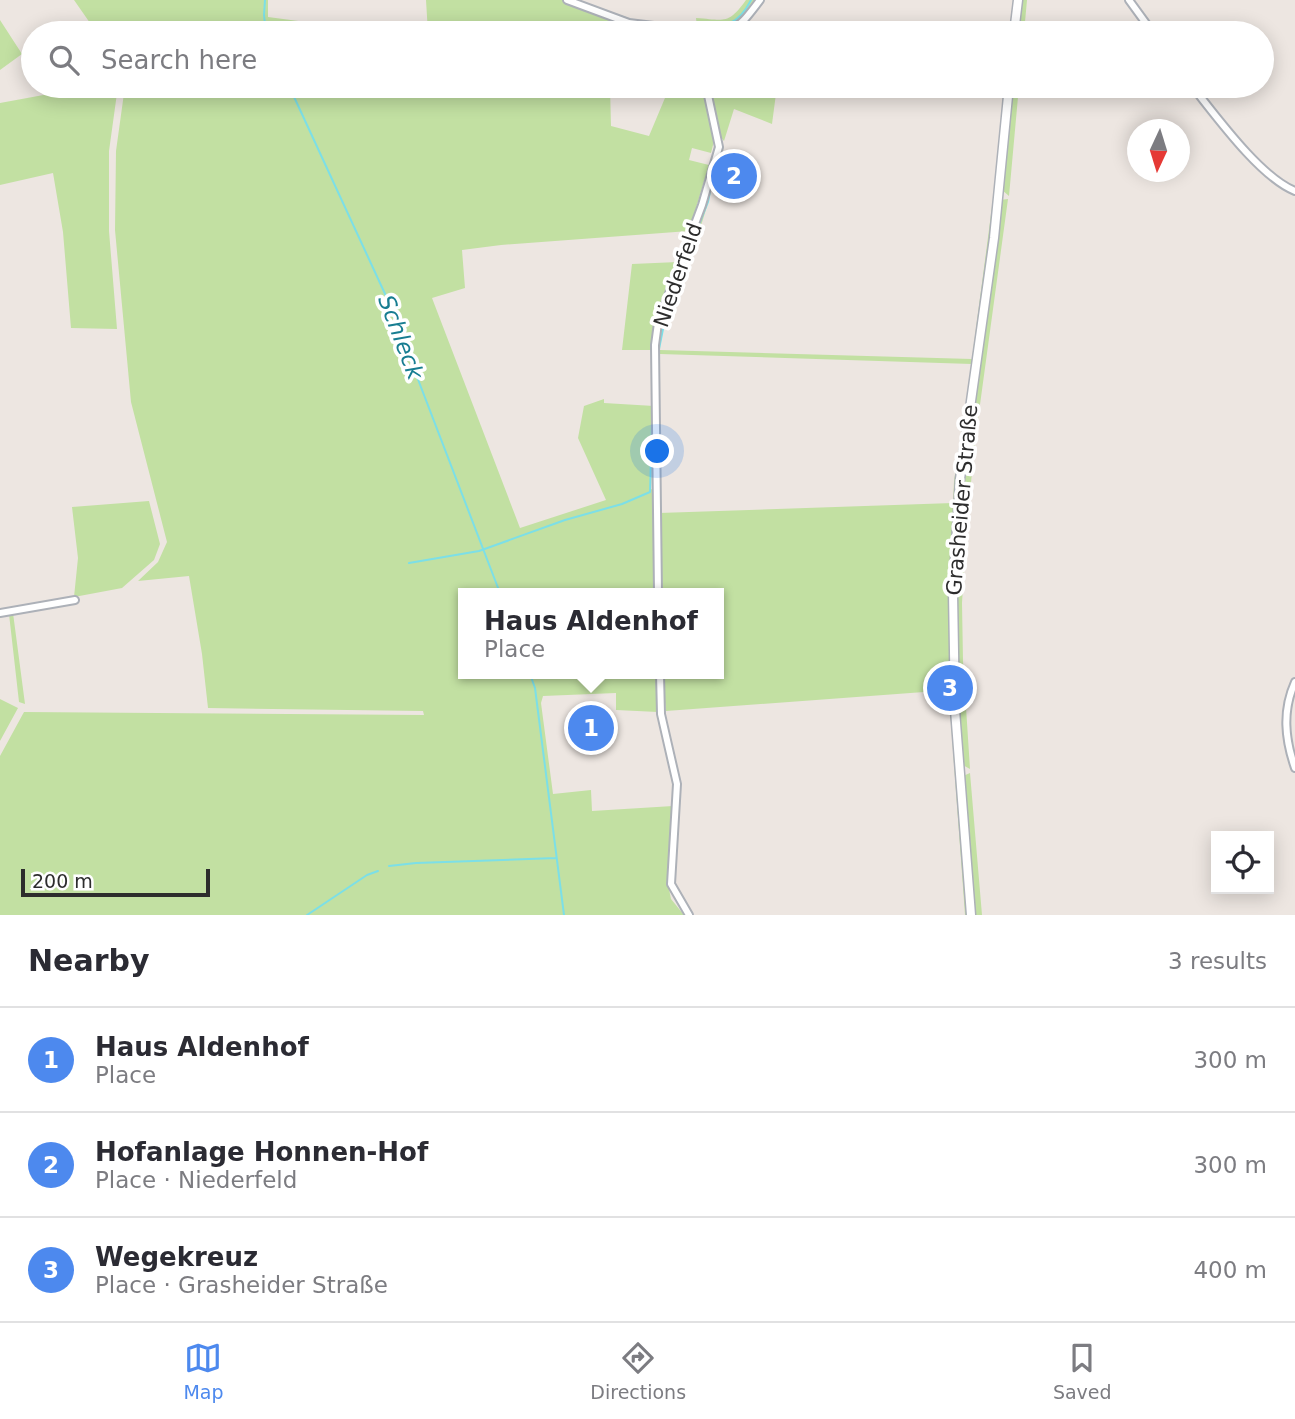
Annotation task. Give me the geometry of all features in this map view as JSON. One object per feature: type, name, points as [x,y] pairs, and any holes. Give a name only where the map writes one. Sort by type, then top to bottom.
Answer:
[{"type":"street","points":[[567,0],[624,21]]},
{"type":"street","points":[[744,21],[760,0]]},
{"type":"street","points":[[1015,21],[1018,0]]},
{"type":"street","points":[[1129,0],[1144,21]]},
{"type":"street","name":"Niederfeld","points":[[658,588],[655,345],[658,323],[702,205],[719,146],[709,98]]},
{"type":"street","name":"Grasheider Straße","points":[[971,915],[955,710],[953,593],[960,479],[994,238],[1008,98]]},
{"type":"street","points":[[1202,98],[1234,138],[1282,186],[1295,191]]},
{"type":"street","points":[[0,613],[75,600]]},
{"type":"street","points":[[660,679],[661,714],[677,784],[671,884],[689,915]]},
{"type":"street","points":[[1295,682],[1285,726],[1295,768]]},
{"type":"green space","points":[[74,0],[268,0],[268,17],[298,21],[89,21]]},
{"type":"green space","points":[[426,0],[562,0],[617,21],[427,21]]},
{"type":"green space","points":[[746,0],[757,0],[740,21],[696,21],[696,18],[725,19],[735,14]]},
{"type":"green space","points":[[1021,0],[1027,0],[1025,21],[1018,21]]},
{"type":"green space","points":[[0,20],[21,55],[0,70]]},
{"type":"green space","points":[[27,98],[116,98],[109,151],[109,231],[117,329],[71,328],[63,232],[53,173],[0,185],[0,103]]},
{"type":"green space","points":[[123,98],[610,98],[611,126],[649,136],[665,98],[705,98],[714,141],[711,153],[692,148],[689,160],[709,165],[689,231],[462,250],[465,288],[432,298],[520,528],[606,500],[578,438],[584,406],[604,399],[604,403],[654,406],[651,489],[656,588],[458,588],[458,679],[657,679],[658,712],[616,710],[616,693],[543,696],[541,703],[553,794],[591,790],[592,811],[673,806],[668,884],[671,899],[684,915],[0,915],[0,756],[24,712],[424,715],[423,711],[208,708],[189,576],[138,581],[158,562],[167,542],[131,402],[115,230],[116,151]]},
{"type":"green space","points":[[712,98],[775,98],[772,124],[734,109],[724,141],[719,135]]},
{"type":"green space","points":[[1010,98],[1018,98],[1009,196],[1002,190]]},
{"type":"green space","points":[[710,183],[710,195],[701,226],[665,318],[660,350],[657,350],[662,318],[698,226]]},
{"type":"green space","points":[[993,199],[996,200],[961,458],[951,690],[666,711],[663,679],[724,679],[724,588],[661,588],[659,513],[953,503],[972,364],[660,354],[660,350],[972,359]]},
{"type":"green space","points":[[1008,199],[967,521],[962,603],[970,769],[961,764],[954,613],[961,490],[1000,200]]},
{"type":"green space","points":[[678,262],[657,322],[654,350],[622,350],[632,264]]},
{"type":"green space","points":[[149,501],[160,544],[154,560],[122,588],[74,597],[78,558],[72,507]]},
{"type":"green space","points":[[13,613],[25,704],[19,702],[9,614]]},
{"type":"green space","points":[[951,695],[968,915],[965,915]]},
{"type":"green space","points":[[0,699],[18,708],[0,741]]},
{"type":"green space","points":[[970,773],[982,915],[973,915],[963,776]]},
{"type":"waterway","name":"Schleck","points":[[265,0],[265,21]]},
{"type":"waterway","points":[[576,0],[631,20]]},
{"type":"waterway","points":[[733,21],[741,15],[751,0]]},
{"type":"waterway","name":"Schleck","points":[[295,98],[386,296],[498,588]]},
{"type":"waterway","points":[[676,283],[708,202],[711,186]]},
{"type":"waterway","points":[[659,349],[668,304]]},
{"type":"waterway","points":[[652,368],[652,383]]},
{"type":"waterway","points":[[409,563],[479,551],[565,520],[622,504],[650,492],[652,425]]},
{"type":"waterway","name":"Schleck","points":[[532,679],[564,915]]},
{"type":"waterway","points":[[389,866],[556,858]]},
{"type":"waterway","points":[[307,915],[367,875],[378,871]]},
{"type":"place","name":"Hofanlage Honnen-Hof","points":[[734,176]]},
{"type":"place","name":"Wegekreuz","points":[[950,688]]},
{"type":"place","name":"Haus Aldenhof","points":[[591,728]]}]
